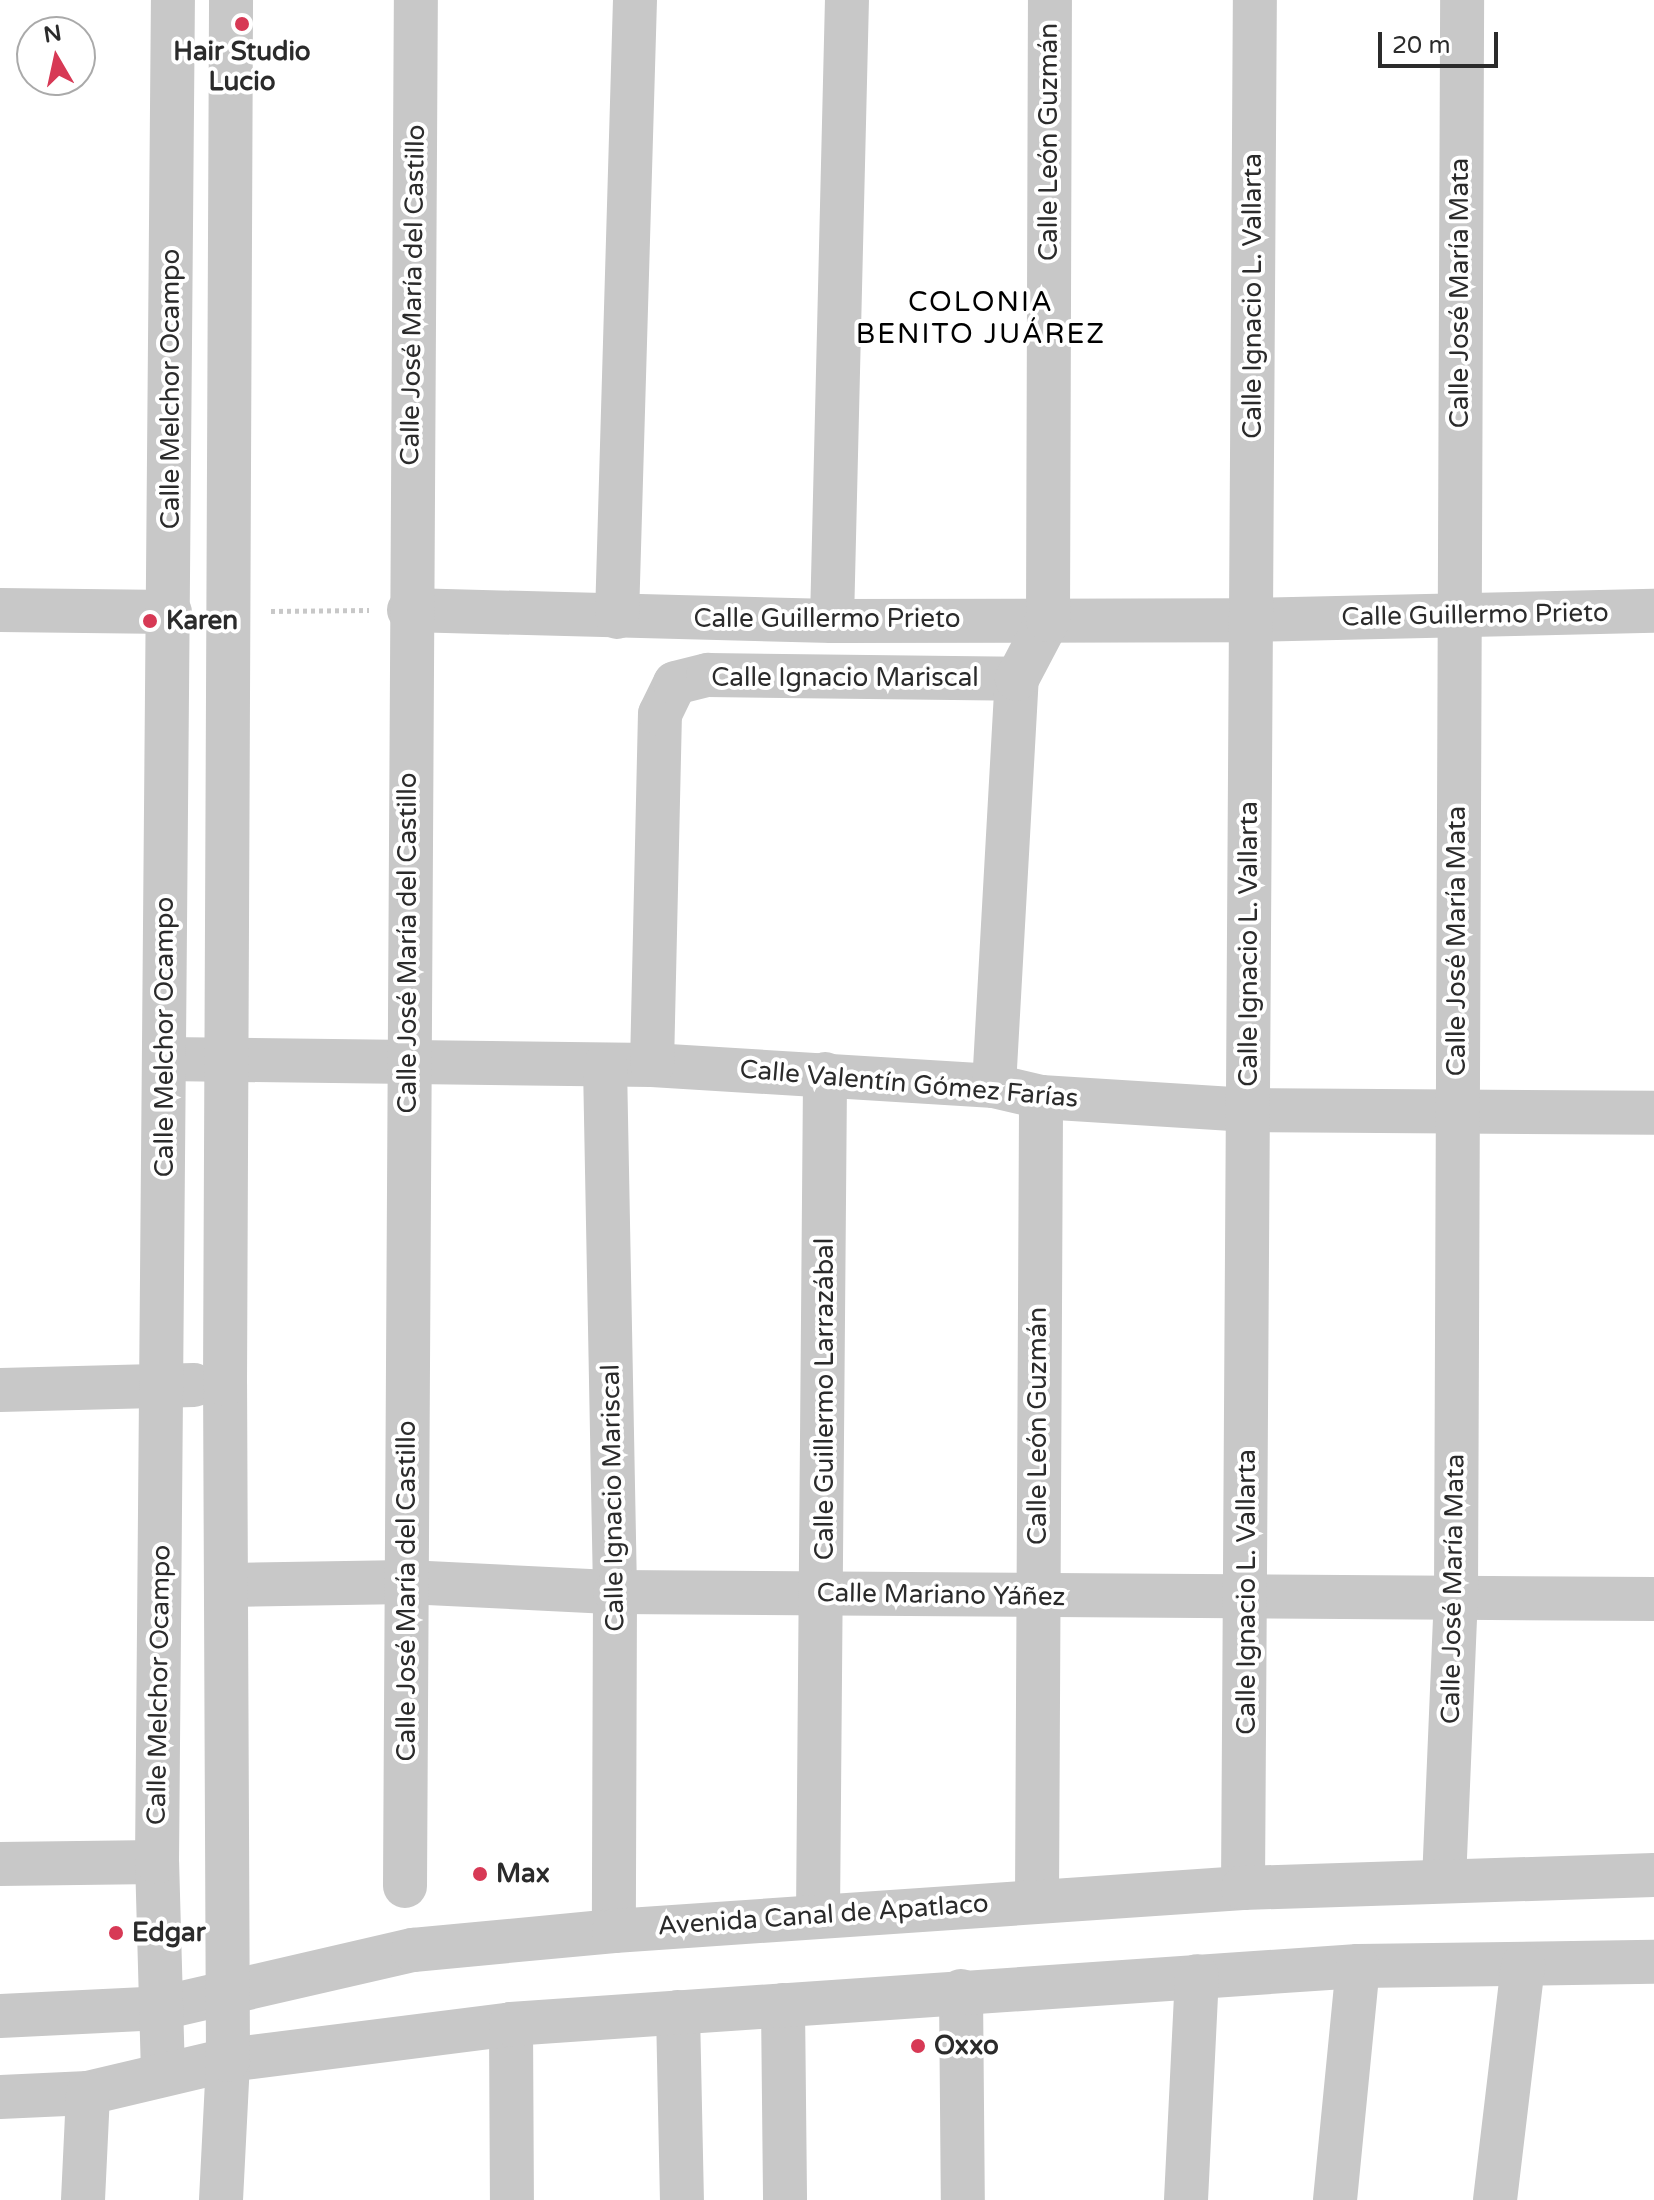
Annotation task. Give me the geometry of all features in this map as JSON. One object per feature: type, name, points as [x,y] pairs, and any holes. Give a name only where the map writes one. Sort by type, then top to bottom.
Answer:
[{"type":"street","name":"Calle Melchor Ocampo","points":[[163,2074],[157,1862],[164,1386],[173,0]]},
{"type":"street","points":[[221,2200],[228,2060],[225,1989],[229,1585],[225,1384],[231,0]]},
{"type":"street","name":"Calle José María del Castillo","points":[[405,1886],[409,610],[416,0]]},
{"type":"street","points":[[617,617],[635,0]]},
{"type":"street","points":[[832,621],[847,0]]},
{"type":"street","name":"Calle León Guzmán","points":[[1048,620],[1050,0]]},
{"type":"street","name":"Calle Ignacio L. Vallarta","points":[[1243,1888],[1248,1597],[1255,0]]},
{"type":"street","name":"Calle José María Mata","points":[[1444,1881],[1456,1596],[1462,0]]},
{"type":"street","points":[[0,610],[170,612]]},
{"type":"street","name":"Calle Guillermo Prieto","points":[[409,610],[832,621],[1250,620],[1654,611]]},
{"type":"street","points":[[994,1086],[1017,679],[1048,620]]},
{"type":"street","name":"Calle Ignacio Mariscal","points":[[652,1065],[660,714],[675,683],[708,675],[1017,679]]},
{"type":"street","name":"Calle Valentín Gómez Farías","points":[[164,1059],[652,1065],[994,1086],[1041,1097],[1249,1110],[1457,1114],[1654,1113]]},
{"type":"street","name":"Calle Ignacio Mariscal","points":[[605,1065],[615,1592],[614,1931]]},
{"type":"street","name":"Calle Guillermo Larrazábal","points":[[818,1916],[824,1594],[825,1074]]},
{"type":"street","name":"Calle León Guzmán","points":[[1037,1899],[1041,1097]]},
{"type":"street","points":[[0,1390],[225,1384]]},
{"type":"street","name":"Calle Mariano Yáñez","points":[[229,1585],[407,1582],[615,1592],[1037,1598],[1456,1596],[1654,1599]]},
{"type":"street","points":[[0,1864],[157,1862]]},
{"type":"street","name":"Avenida Canal de Apatlaco","points":[[0,2016],[161,2008],[225,1989],[413,1950],[614,1931],[1037,1899],[1243,1888],[1654,1875]]},
{"type":"street","points":[[0,2097],[88,2093],[228,2060],[511,2024],[1358,1966],[1654,1962]]},
{"type":"street","points":[[1495,2200],[1523,1965]]},
{"type":"street","points":[[1335,2200],[1358,1966]]},
{"type":"street","points":[[1186,2200],[1197,1976]]},
{"type":"street","points":[[961,1991],[963,2200]]},
{"type":"street","points":[[783,2005],[785,2200]]},
{"type":"street","points":[[678,2012],[682,2200]]},
{"type":"street","points":[[511,2024],[512,2200]]},
{"type":"street","points":[[83,2200],[88,2093]]},
{"type":"path","points":[[227,611],[409,610]]},
{"type":"place","name":"Hair Studio Lucio","points":[[242,24]]},
{"type":"place","name":"Karen","points":[[150,621]]},
{"type":"place","name":"Max","points":[[480,1874]]},
{"type":"place","name":"Edgar","points":[[116,1933]]},
{"type":"place","name":"Oxxo","points":[[918,2046]]},
{"type":"district","name":"COLONIA BENITO JUÁREZ","points":[[981,318]]}]
